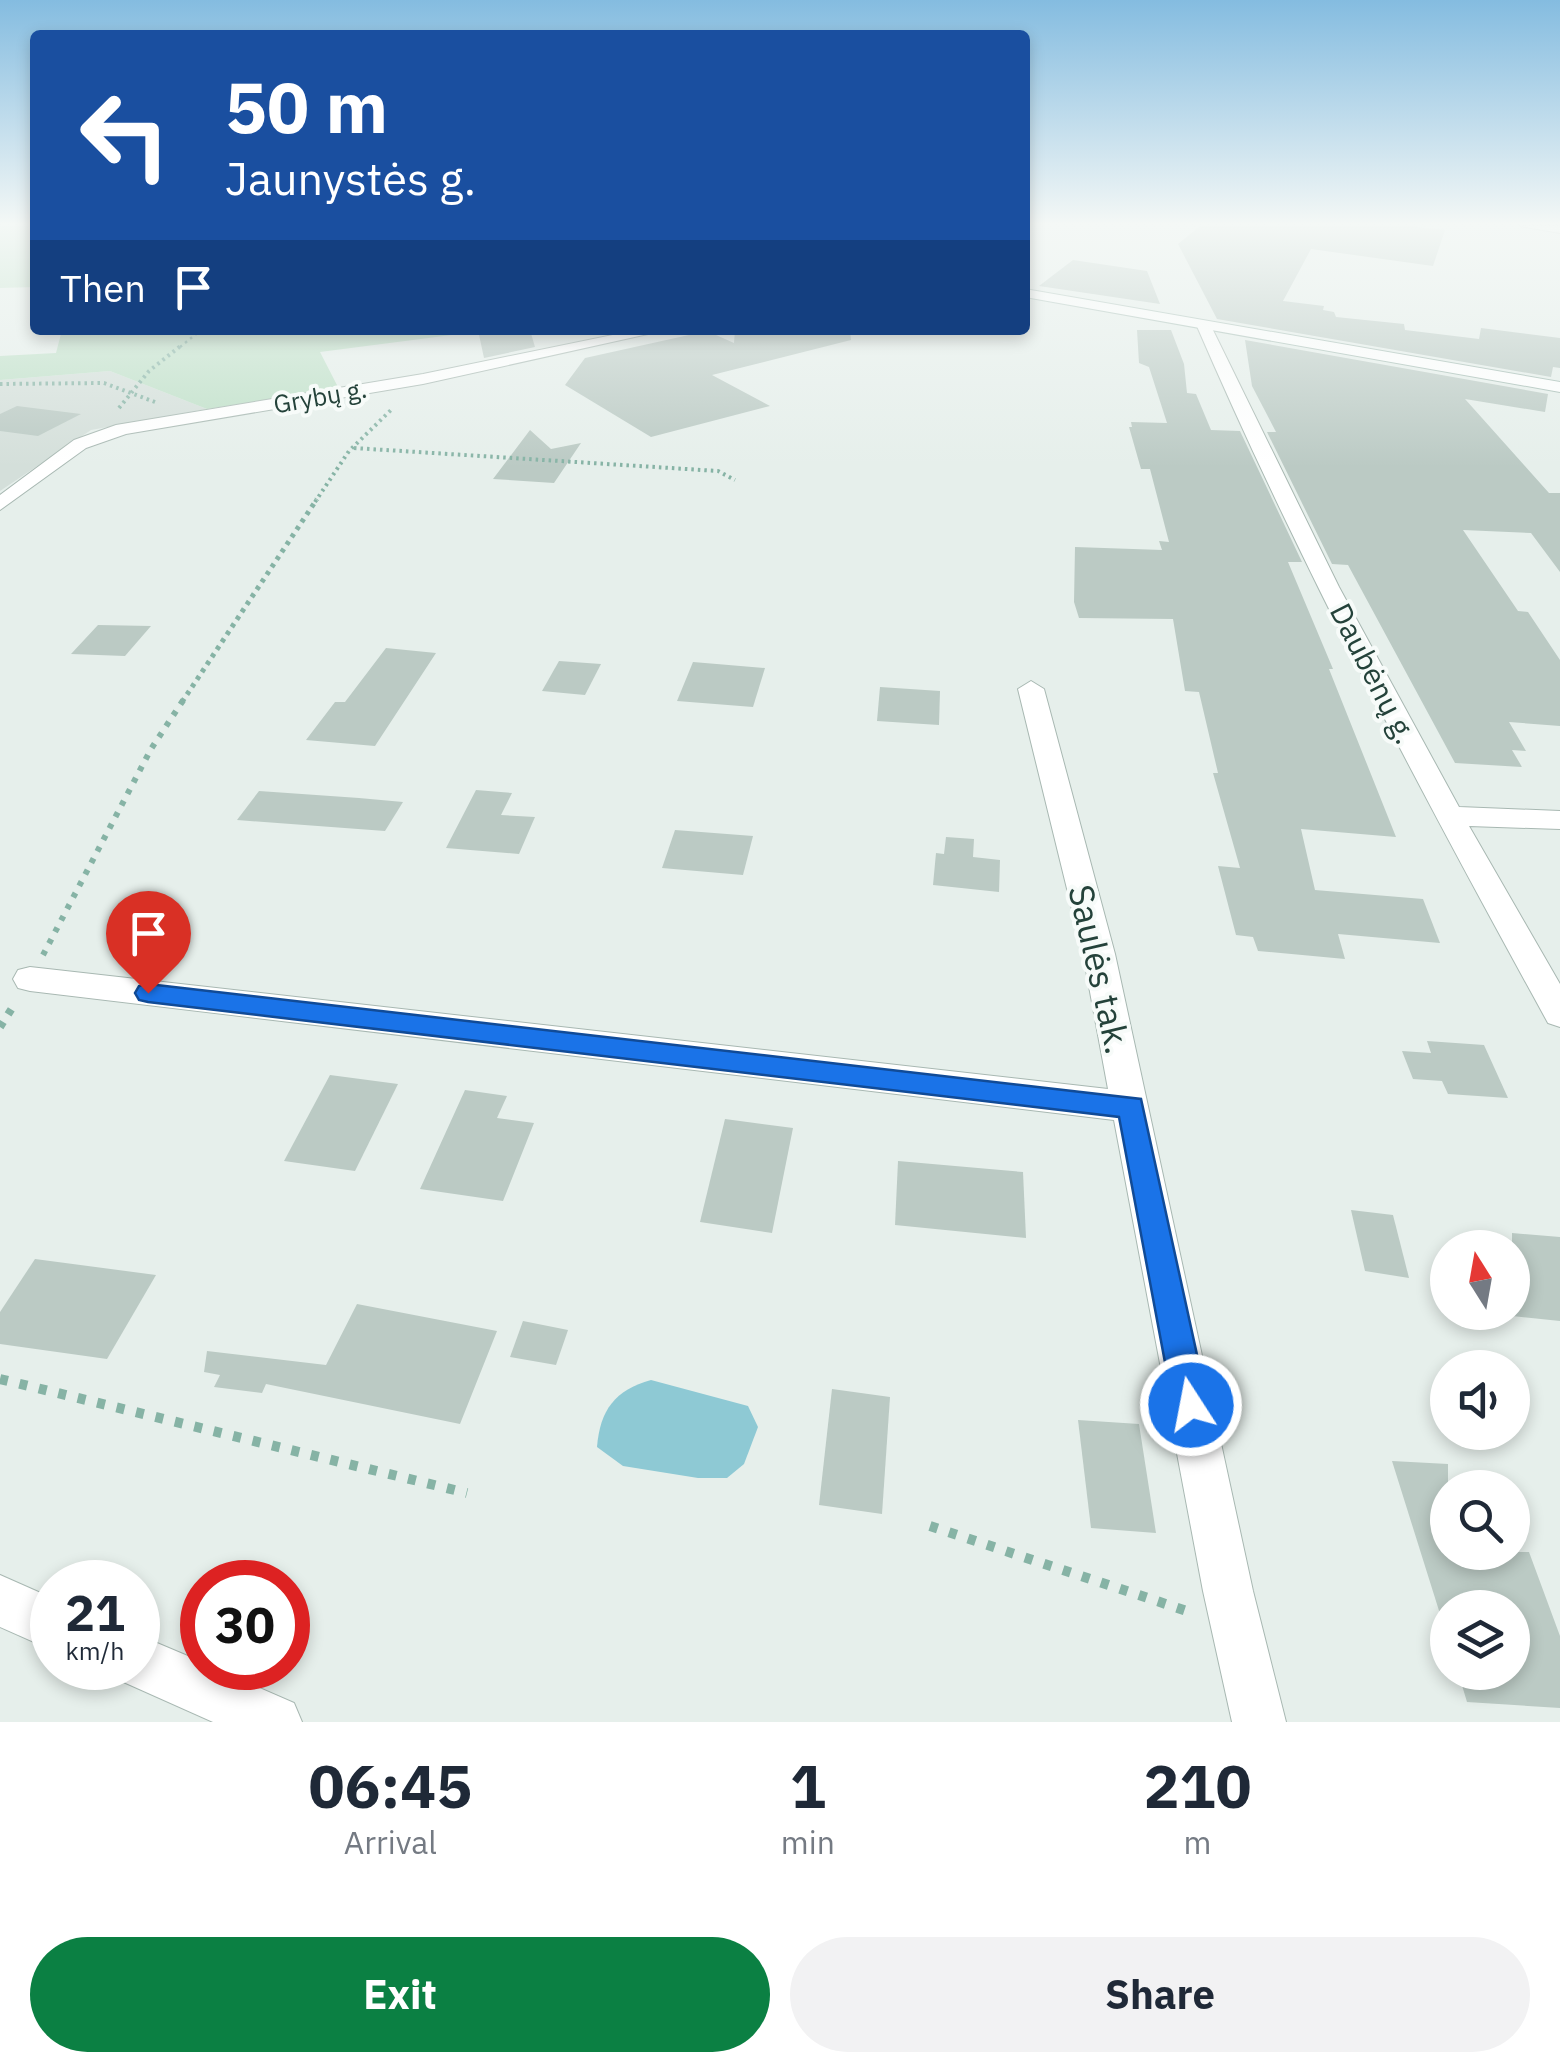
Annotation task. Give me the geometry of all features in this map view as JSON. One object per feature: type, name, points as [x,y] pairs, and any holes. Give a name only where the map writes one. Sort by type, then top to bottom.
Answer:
[{"type":"street","points":[[1102,306],[1560,387]]},
{"type":"street","name":"Daubėnų g.","points":[[1203,324],[1240,410],[1447,816],[1560,1014]]},
{"type":"street","name":"Grybų g.","points":[[0,504],[56,460],[100,435],[185,417],[423,379],[635,335]]},
{"type":"street","name":"Saulės tak.","points":[[1031,688],[1099,954],[1236,1628],[1259,1722]]},
{"type":"street","points":[[1447,816],[1560,820]]},
{"type":"street","points":[[30,979],[1131,1107]]},
{"type":"street","points":[[0,1601],[30,1614]]},
{"type":"street","points":[[160,1671],[276,1722]]},
{"type":"path","points":[[100,435],[149,371],[195,335]]},
{"type":"path","points":[[0,1027],[30,979],[152,749],[353,448],[423,379]]},
{"type":"path","points":[[0,384],[76,381],[117,385],[185,417]]},
{"type":"path","points":[[353,448],[718,471],[735,480]]},
{"type":"path","points":[[0,1379],[466,1493]]},
{"type":"path","points":[[930,1526],[1236,1628]]},
{"type":"shaded area","points":[[110,371],[207,409],[91,430],[0,491],[0,380]]},
{"type":"green space","points":[[61,335],[452,335],[320,352],[339,389],[207,409],[110,371],[0,380],[0,356],[56,353]]},
{"type":"water","points":[[651,1380],[748,1406],[758,1427],[744,1464],[727,1478],[698,1478],[623,1466],[597,1447],[602,1422],[612,1403],[628,1389]]},
{"type":"building","points":[[1210,306],[1324,306],[1323,310],[1334,312],[1336,317],[1404,324],[1405,330],[1479,339],[1481,328],[1560,338],[1560,368],[1553,367],[1551,377],[1217,319]]},
{"type":"building","points":[[1137,330],[1171,330],[1184,364],[1187,393],[1196,394],[1211,430],[1240,431],[1302,562],[1288,562],[1396,837],[1301,829],[1315,890],[1423,899],[1440,943],[1338,934],[1345,959],[1258,951],[1253,937],[1236,935],[1218,866],[1240,868],[1213,773],[1218,773],[1199,692],[1185,691],[1173,619],[1079,618],[1074,602],[1075,547],[1162,550],[1159,541],[1169,542],[1150,469],[1141,469],[1129,427],[1131,422],[1167,423],[1149,367],[1139,363]]},
{"type":"building","points":[[479,335],[531,335],[535,347],[484,358]]},
{"type":"building","points":[[689,335],[716,335],[734,343],[735,335],[850,335],[851,340],[712,375],[770,406],[651,437],[565,385],[585,358]]},
{"type":"building","points":[[1245,340],[1548,394],[1545,412],[1465,399],[1549,493],[1560,493],[1560,572],[1531,533],[1463,530],[1518,611],[1528,612],[1560,660],[1560,726],[1509,722],[1526,751],[1512,750],[1522,767],[1455,763],[1348,565],[1332,564],[1267,432],[1276,432],[1252,386]]},
{"type":"building","points":[[17,406],[81,414],[38,436],[0,431],[0,414]]},
{"type":"building","points":[[530,430],[551,449],[581,443],[554,483],[493,479]]},
{"type":"building","points":[[98,625],[151,626],[125,656],[71,654]]},
{"type":"building","points":[[386,648],[436,653],[375,746],[306,740],[335,702],[345,702]]},
{"type":"building","points":[[559,661],[601,664],[585,695],[542,691]]},
{"type":"building","points":[[693,662],[765,668],[753,707],[677,701]]},
{"type":"building","points":[[880,687],[940,691],[939,725],[877,721]]},
{"type":"building","points":[[476,790],[512,793],[501,815],[535,817],[519,854],[446,848]]},
{"type":"building","points":[[259,791],[403,802],[385,831],[237,820]]},
{"type":"building","points":[[675,830],[753,836],[743,875],[662,868]]},
{"type":"building","points":[[946,837],[974,839],[973,857],[1000,860],[999,892],[933,885],[936,853],[944,854]]},
{"type":"building","points":[[1427,1041],[1484,1045],[1508,1098],[1448,1094],[1442,1081],[1413,1079],[1402,1051],[1431,1053]]},
{"type":"building","points":[[330,1075],[398,1084],[355,1171],[284,1161]]},
{"type":"building","points":[[465,1090],[507,1096],[497,1118],[534,1123],[503,1201],[420,1189]]},
{"type":"building","points":[[725,1119],[793,1128],[772,1233],[700,1222]]},
{"type":"building","points":[[898,1161],[1023,1172],[1026,1238],[895,1225]]},
{"type":"building","points":[[1351,1210],[1393,1215],[1409,1278],[1365,1271]]},
{"type":"building","points":[[1530,1234],[1560,1237],[1560,1321],[1530,1318]]},
{"type":"building","points":[[35,1259],[156,1275],[107,1359],[0,1344],[0,1312]]},
{"type":"building","points":[[357,1304],[497,1331],[460,1424],[266,1384],[262,1393],[214,1387],[220,1375],[204,1372],[207,1351],[326,1365]]},
{"type":"building","points":[[523,1321],[568,1330],[556,1365],[510,1357]]},
{"type":"building","points":[[832,1389],[890,1397],[882,1514],[819,1505]]},
{"type":"building","points":[[1078,1420],[1139,1424],[1156,1533],[1091,1528]]},
{"type":"building","points":[[1392,1461],[1448,1464],[1448,1470],[1430,1470],[1430,1570],[1530,1570],[1530,1555],[1560,1636],[1560,1708],[1467,1702],[1463,1690],[1530,1690],[1530,1590],[1433,1590]]},
{"type":"route","points":[[148,993],[1131,1107],[1191,1405]]}]
